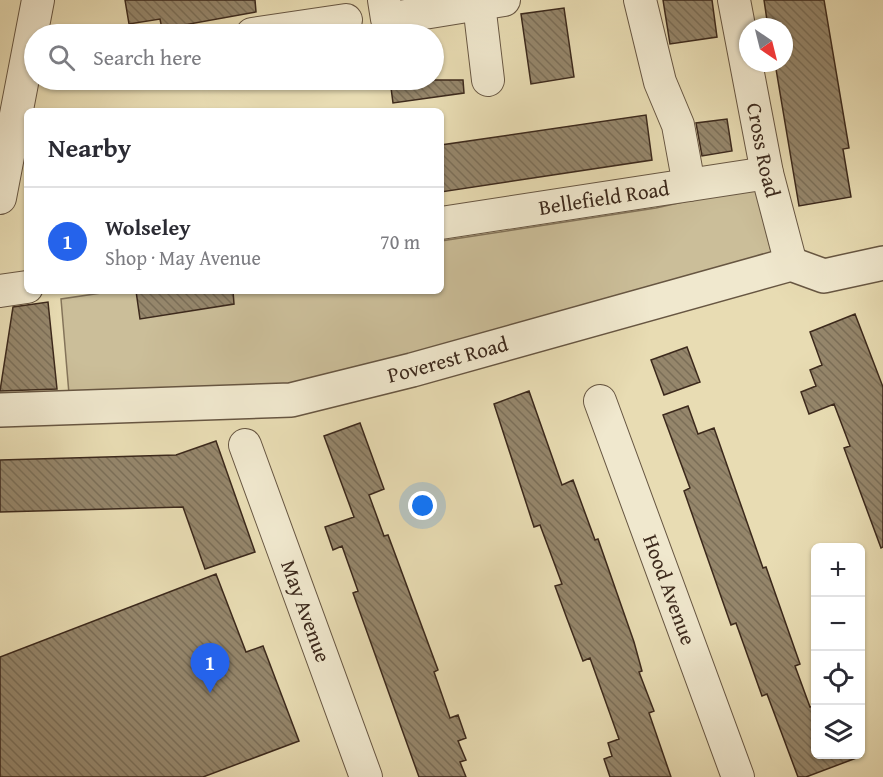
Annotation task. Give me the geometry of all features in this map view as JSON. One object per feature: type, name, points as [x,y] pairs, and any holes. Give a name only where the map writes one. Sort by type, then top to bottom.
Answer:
[{"type":"street","points":[[35,24],[38,0]]},
{"type":"street","points":[[384,0],[387,19],[491,2],[488,80]]},
{"type":"street","points":[[640,0],[660,82],[678,125],[689,184]]},
{"type":"street","name":"Cross Road","points":[[734,0],[767,173],[791,264]]},
{"type":"street","points":[[318,24],[345,20]]},
{"type":"street","points":[[0,198],[25,90]]},
{"type":"street","name":"Bellefield Road","points":[[444,223],[767,173]]},
{"type":"street","points":[[791,264],[824,276],[883,262]]},
{"type":"street","name":"Poverest Road","points":[[0,410],[291,400],[412,370],[791,264]]},
{"type":"street","points":[[0,291],[24,287]]},
{"type":"street","name":"Hood Avenue","points":[[600,401],[738,777]]},
{"type":"street","name":"May Avenue","points":[[245,445],[366,777]]},
{"type":"shaded area","points":[[755,186],[773,259],[524,326],[255,392],[69,394],[61,299],[95,294],[444,294],[444,241],[656,208]]},
{"type":"building","points":[[125,0],[255,0],[256,12],[190,24],[161,24],[160,19],[129,24]]},
{"type":"building","points":[[663,0],[712,0],[717,37],[670,44]]},
{"type":"building","points":[[764,0],[824,0],[849,148],[843,149],[851,197],[799,206],[777,72],[793,72],[793,18],[767,18]]},
{"type":"building","points":[[564,8],[574,77],[531,84],[521,14]]},
{"type":"building","points":[[444,80],[463,80],[464,93],[393,103],[391,90],[444,90]]},
{"type":"building","points":[[646,115],[652,160],[444,192],[444,145]]},
{"type":"building","points":[[727,119],[732,151],[702,156],[696,123]]},
{"type":"building","points":[[136,294],[233,294],[234,304],[140,319]]},
{"type":"building","points":[[48,302],[57,389],[0,391],[13,307]]},
{"type":"building","points":[[855,314],[883,387],[883,547],[881,548],[844,448],[850,446],[834,404],[809,414],[801,392],[816,386],[810,370],[822,365],[810,332]]},
{"type":"building","points":[[687,347],[700,382],[664,395],[651,360]]},
{"type":"building","points":[[529,391],[562,485],[573,480],[595,540],[598,539],[634,642],[642,671],[639,672],[654,711],[649,713],[671,777],[610,777],[604,759],[612,756],[608,743],[619,739],[590,658],[583,661],[566,616],[555,586],[562,584],[540,525],[534,527],[494,404]]},
{"type":"building","points":[[688,406],[698,434],[714,428],[763,568],[766,567],[800,664],[795,666],[811,707],[811,759],[854,759],[806,777],[798,777],[767,694],[762,696],[736,623],[731,625],[684,491],[690,488],[663,415]]},
{"type":"building","points":[[360,423],[384,489],[369,495],[384,536],[388,535],[438,670],[434,672],[450,718],[458,715],[466,738],[458,741],[466,760],[460,762],[466,777],[419,777],[353,593],[358,591],[342,546],[333,550],[325,527],[354,517],[324,436]]},
{"type":"building","points":[[216,441],[255,552],[205,569],[183,507],[0,512],[0,460],[176,455]]},
{"type":"building","points":[[216,574],[246,652],[263,646],[299,741],[203,777],[0,777],[0,657]]},
{"type":"place","name":"Wolseley","points":[[210,693]]}]
